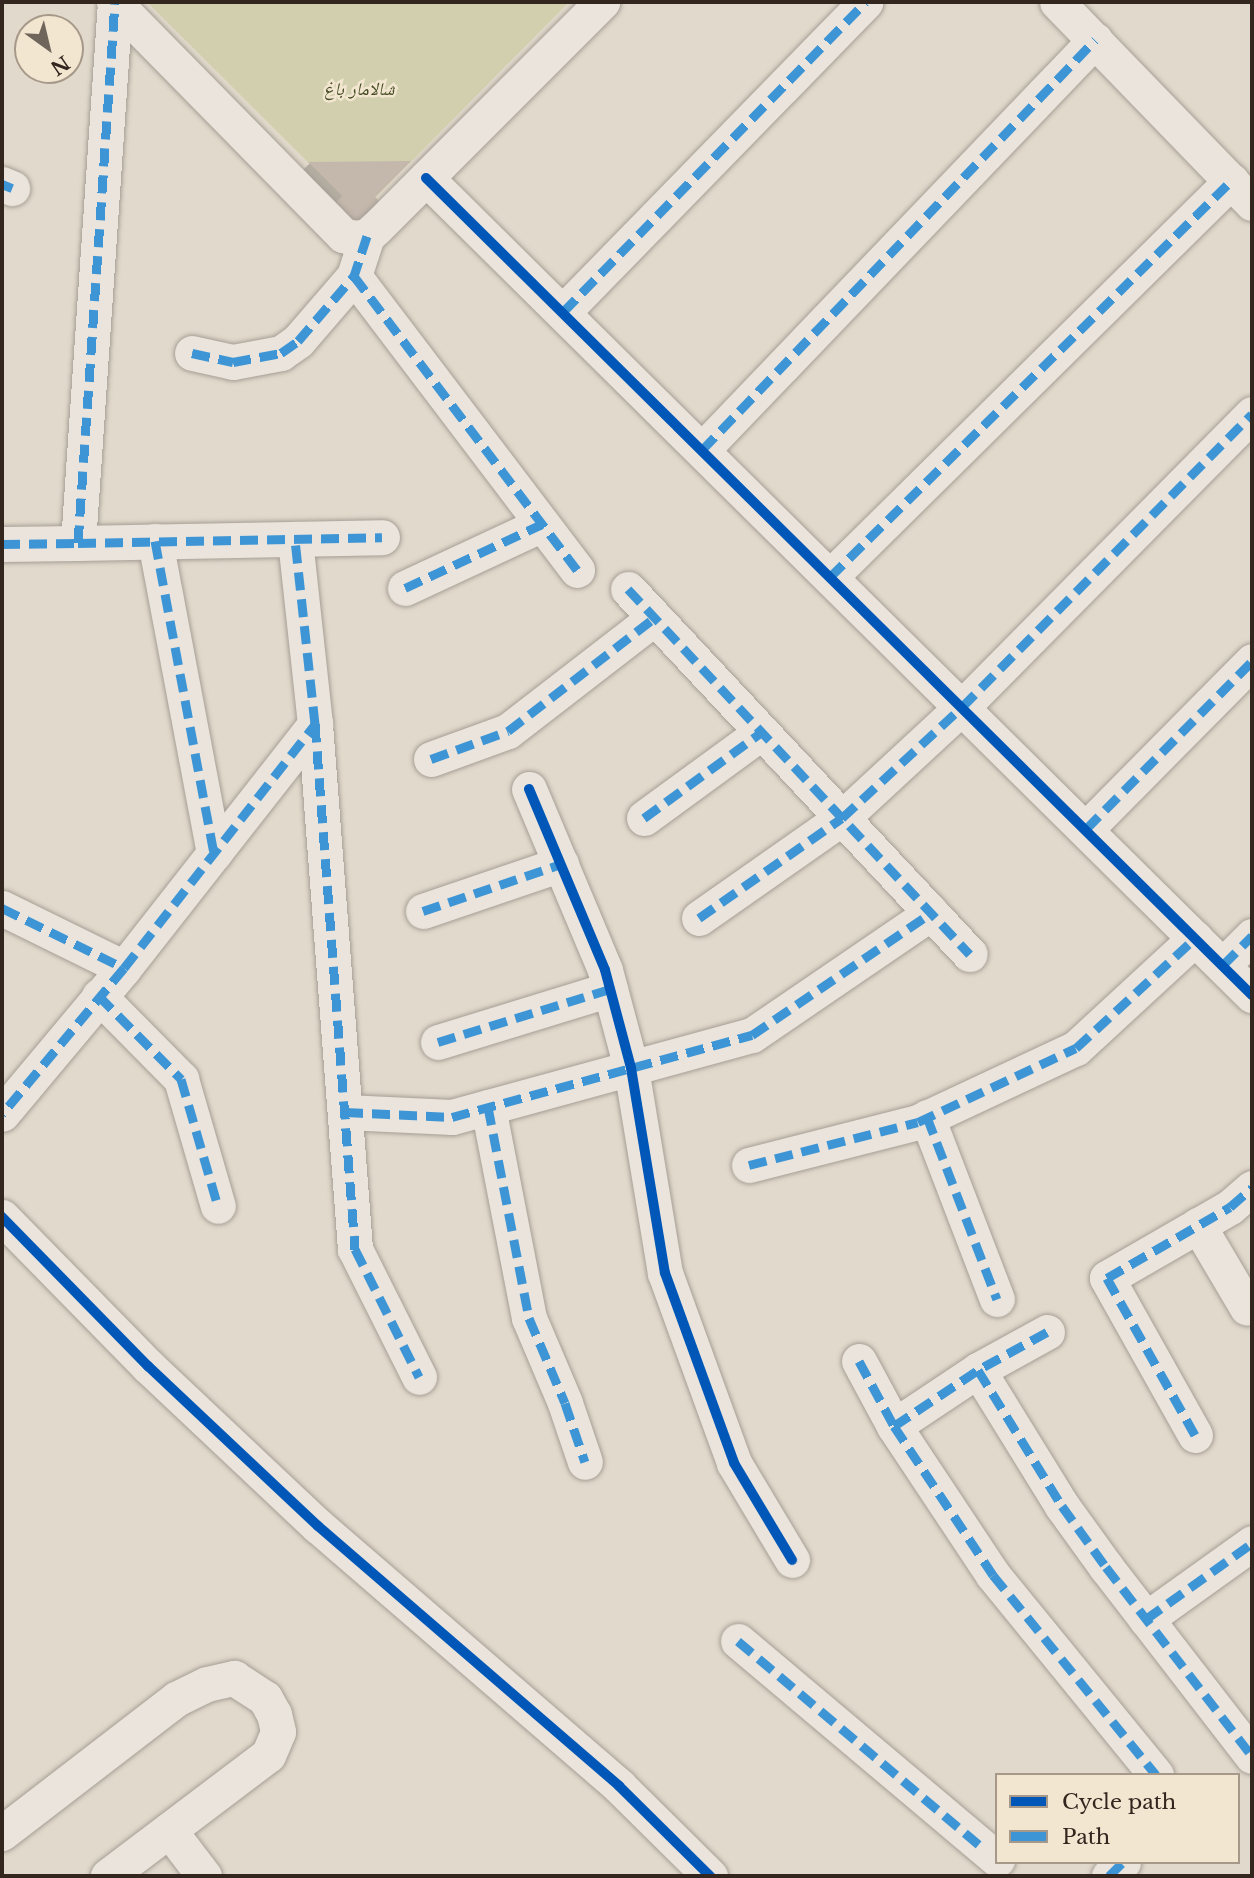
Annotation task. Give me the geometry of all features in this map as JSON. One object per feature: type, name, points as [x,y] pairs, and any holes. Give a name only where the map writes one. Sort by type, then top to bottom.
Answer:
[{"type":"street","points":[[115,2],[344,234],[355,238],[367,236]]},
{"type":"street","points":[[78,543],[115,2]]},
{"type":"street","points":[[192,353],[233,362],[281,353],[298,341],[354,276],[367,236],[603,2]]},
{"type":"street","points":[[563,312],[866,2]]},
{"type":"street","points":[[830,577],[1242,192],[1057,2]]},
{"type":"street","points":[[702,450],[1094,40]]},
{"type":"street","points":[[426,178],[1252,995]]},
{"type":"street","points":[[354,276],[577,570]]},
{"type":"street","points":[[699,918],[842,818],[962,708],[1252,414]]},
{"type":"street","points":[[405,588],[542,524]]},
{"type":"street","points":[[2,544],[382,537]]},
{"type":"street","points":[[295,539],[316,724],[355,1249],[419,1377]]},
{"type":"street","points":[[155,541],[214,853]]},
{"type":"street","points":[[628,589],[969,954]]},
{"type":"street","points":[[431,759],[508,731],[654,618]]},
{"type":"street","points":[[1086,829],[1252,660]]},
{"type":"street","points":[[2,1114],[124,968],[316,724]]},
{"type":"street","points":[[645,818],[762,732]]},
{"type":"street","points":[[529,789],[610,989],[631,1068],[665,1273],[734,1463],[792,1560]]},
{"type":"street","points":[[422,911],[561,864]]},
{"type":"street","points":[[2,908],[124,968]]},
{"type":"street","points":[[345,1112],[452,1117],[752,1035],[930,913]]},
{"type":"street","points":[[1223,965],[1252,936]]},
{"type":"street","points":[[749,1165],[824,1148],[927,1117],[1076,1048],[1195,938]]},
{"type":"street","points":[[438,1042],[610,989]]},
{"type":"street","points":[[99,996],[181,1079],[218,1206]]},
{"type":"street","points":[[488,1107],[529,1318],[565,1403],[585,1462]]},
{"type":"street","points":[[927,1117],[998,1299]]},
{"type":"street","points":[[1195,1435],[1107,1278],[1230,1207],[1252,1188]]},
{"type":"street","points":[[2,1217],[148,1366],[318,1526],[619,1786],[710,1876]]},
{"type":"street","points":[[1199,1225],[1247,1308]]},
{"type":"street","points":[[894,1426],[978,1370],[1047,1332]]},
{"type":"street","points":[[859,1361],[894,1426],[993,1575],[1154,1773]]},
{"type":"street","points":[[978,1370],[1062,1506],[1252,1756]]},
{"type":"street","points":[[1146,1619],[1252,1543]]},
{"type":"street","points":[[738,1641],[995,1858]]},
{"type":"street","points":[[2,1833],[176,1699],[206,1684],[234,1678],[247,1683],[265,1698],[274,1714],[278,1732],[268,1755],[108,1876]]},
{"type":"street","points":[[169,1830],[204,1876]]},
{"type":"street","points":[[1003,1864],[1017,1876]]},
{"type":"green space","name":"شالامار باغ","points":[[147,2],[569,2],[376,197],[379,201],[338,217],[337,201],[342,196]]},
{"type":"building","points":[[411,161],[375,197],[379,201],[367,230],[338,217],[337,201],[342,196],[308,162]]},
{"type":"marked path","points":[[2,544],[78,543],[115,2]]},
{"type":"marked path","points":[[563,312],[866,2]]},
{"type":"marked path","points":[[702,450],[1095,40]]},
{"type":"marked path","points":[[830,577],[1231,181]]},
{"type":"marked path","points":[[2,184],[12,188]]},
{"type":"marked path","points":[[367,236],[354,276],[577,570]]},
{"type":"marked path","points":[[192,353],[233,362],[281,353],[298,341],[354,276]]},
{"type":"marked path","points":[[699,918],[842,818],[962,707],[1252,414]]},
{"type":"marked path","points":[[405,588],[542,524]]},
{"type":"marked path","points":[[78,543],[382,537]]},
{"type":"marked path","points":[[124,968],[315,724],[295,539]]},
{"type":"marked path","points":[[155,541],[214,853]]},
{"type":"marked path","points":[[628,589],[969,954]]},
{"type":"marked path","points":[[431,759],[508,731],[654,618]]},
{"type":"marked path","points":[[1086,829],[1252,661]]},
{"type":"marked path","points":[[315,724],[355,1249],[419,1377]]},
{"type":"marked path","points":[[644,818],[762,732]]},
{"type":"marked path","points":[[423,911],[561,864]]},
{"type":"marked path","points":[[2,908],[124,968],[2,1114]]},
{"type":"marked path","points":[[345,1112],[452,1117],[752,1035],[931,913]]},
{"type":"marked path","points":[[1223,965],[1252,936]]},
{"type":"marked path","points":[[749,1165],[918,1122],[1076,1048],[1195,938]]},
{"type":"marked path","points":[[438,1042],[610,989]]},
{"type":"marked path","points":[[99,996],[181,1079],[218,1206]]},
{"type":"marked path","points":[[488,1107],[529,1318],[565,1403],[585,1462]]},
{"type":"marked path","points":[[927,1117],[997,1299]]},
{"type":"marked path","points":[[1195,1435],[1107,1278],[1230,1207],[1252,1188]]},
{"type":"marked path","points":[[1047,1332],[978,1370],[1062,1506],[1252,1756]]},
{"type":"marked path","points":[[859,1361],[894,1426],[978,1370]]},
{"type":"marked path","points":[[894,1426],[993,1575],[1154,1773]]},
{"type":"marked path","points":[[1146,1619],[1252,1543]]},
{"type":"marked path","points":[[738,1641],[979,1845]]},
{"type":"marked path","points":[[1109,1876],[1121,1864]]},
{"type":"cycle path","points":[[426,178],[1252,995]]},
{"type":"cycle path","points":[[529,789],[605,970],[631,1068],[665,1273],[734,1463],[792,1560]]},
{"type":"cycle path","points":[[2,1217],[148,1366],[318,1526],[619,1786],[710,1876]]}]
